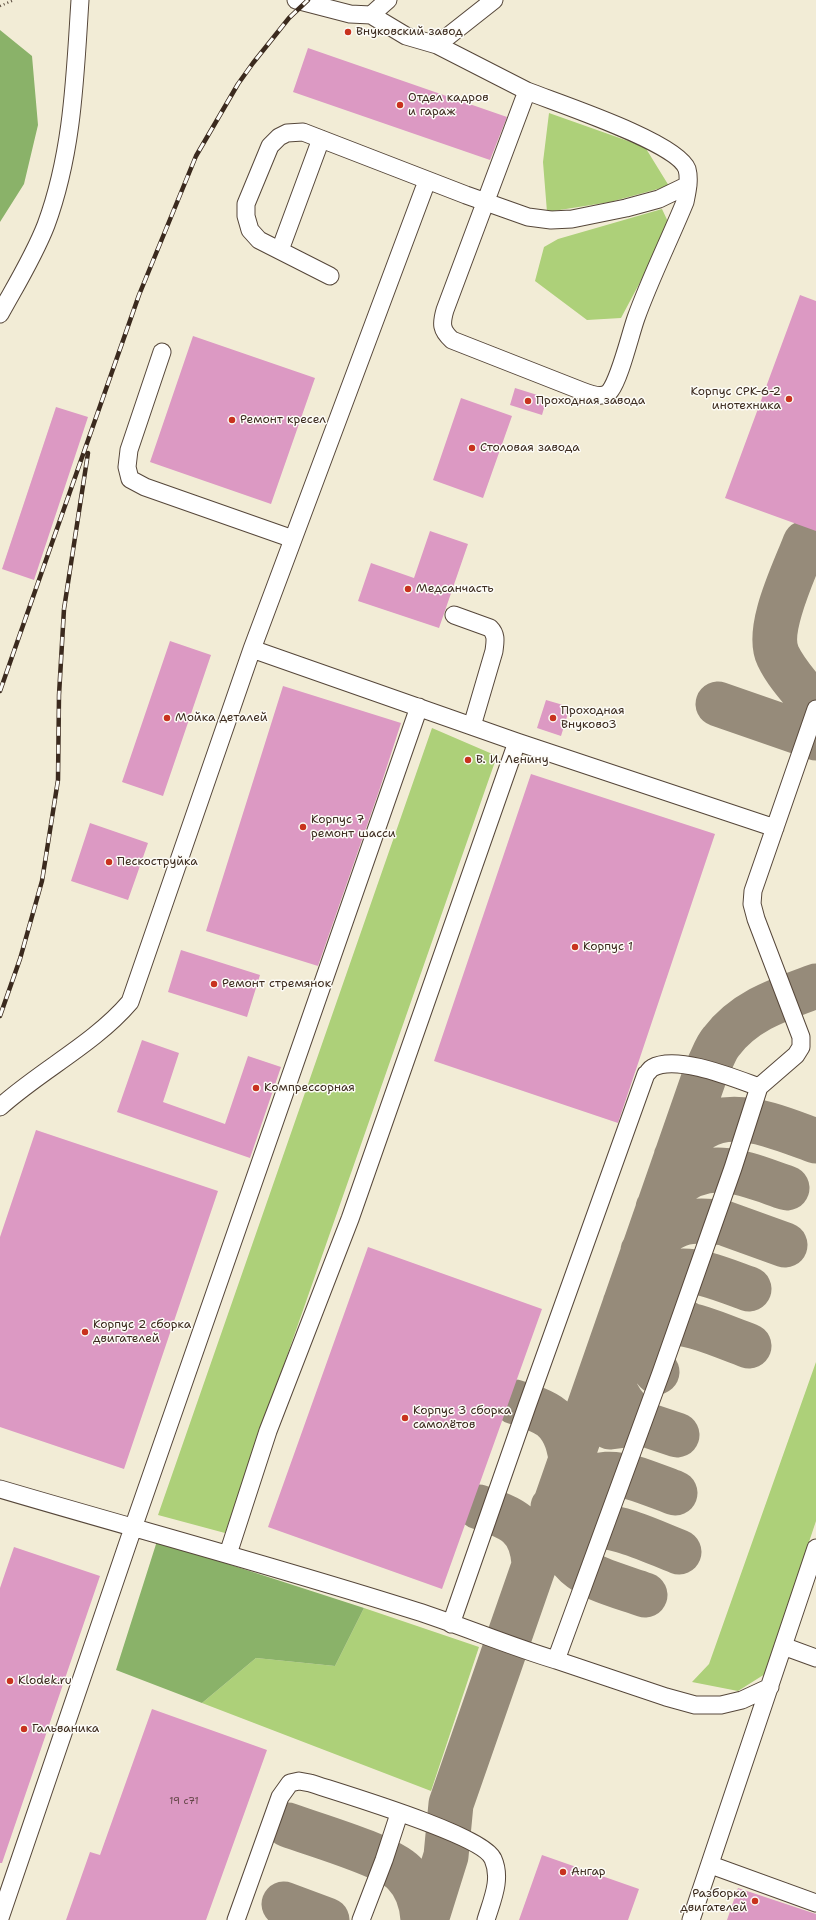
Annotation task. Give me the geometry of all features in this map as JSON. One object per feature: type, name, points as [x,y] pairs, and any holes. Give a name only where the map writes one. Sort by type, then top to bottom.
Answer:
[{"type":"street","points":[[0,314],[40,238],[58,185],[72,113],[80,0]]},
{"type":"street","points":[[296,0],[350,14],[371,15],[406,36],[437,45],[528,91],[646,137],[676,156],[686,168],[688,185],[686,202],[637,317],[616,378],[610,391],[603,395],[594,395],[582,391],[452,340],[445,334],[442,328],[445,310],[528,91]]},
{"type":"street","points":[[371,15],[388,0]]},
{"type":"street","points":[[437,45],[494,0]]},
{"type":"street","points":[[330,276],[259,240],[250,230],[246,204],[270,146],[279,136],[294,132],[302,132],[427,181],[528,217],[551,220],[572,219],[626,208],[659,199],[688,185]]},
{"type":"street","points":[[280,250],[321,139]]},
{"type":"street","points":[[0,1107],[18,1091],[115,1019],[130,1002],[252,649],[427,181]]},
{"type":"street","points":[[162,352],[129,450],[127,467],[130,479],[145,487],[293,538]]},
{"type":"street","points":[[454,614],[490,628],[496,639],[494,651],[472,726]]},
{"type":"street","points":[[252,649],[517,742],[775,828]]},
{"type":"street","points":[[0,1918],[133,1528],[419,707]]},
{"type":"street","points":[[556,1660],[661,1373],[733,1168],[759,1087],[789,1063],[801,1047],[802,1037],[756,919],[752,904],[753,891],[816,709]]},
{"type":"street","points":[[228,1554],[268,1431],[350,1219],[517,742]]},
{"type":"street","points":[[452,1624],[511,1451],[646,1074],[652,1068],[674,1063],[707,1069],[759,1087]]},
{"type":"street","points":[[0,1489],[228,1554],[418,1611],[527,1651],[666,1697],[695,1704],[720,1705],[742,1700],[770,1687]]},
{"type":"street","points":[[691,1920],[711,1866],[816,1548]]},
{"type":"street","points":[[783,1646],[816,1658]]},
{"type":"street","points":[[236,1920],[280,1797],[290,1783],[299,1781],[310,1783],[441,1828],[473,1842],[493,1857],[498,1881],[486,1920]]},
{"type":"street","points":[[361,1920],[384,1860],[399,1814]]},
{"type":"street","points":[[711,1866],[816,1903]]},
{"type":"path","points":[[0,6],[14,0]]},
{"type":"green space","points":[[0,30],[32,56],[38,125],[24,184],[0,222]]},
{"type":"green space","points":[[549,113],[645,147],[669,186],[610,202],[547,212],[543,162]]},
{"type":"green space","points":[[662,209],[670,226],[621,318],[587,320],[535,281],[544,247],[558,239]]},
{"type":"green space","points":[[432,728],[497,756],[225,1533],[158,1515]]},
{"type":"green space","points":[[816,1362],[816,1521],[765,1674],[738,1691],[692,1682],[709,1664]]},
{"type":"green space","points":[[157,1541],[364,1608],[335,1666],[256,1658],[202,1703],[116,1670]]},
{"type":"green space","points":[[364,1608],[479,1647],[431,1791],[202,1703],[256,1658],[335,1666]]},
{"type":"building","name":"Отдел кадров и гараж","points":[[308,48],[507,117],[490,160],[293,92]]},
{"type":"building","name":"Корпус СРК-6-2 инотехника","points":[[800,295],[816,301],[816,531],[725,498]]},
{"type":"building","name":"Ремонт кресел","points":[[193,336],[315,378],[271,504],[150,462]]},
{"type":"building","name":"Проходная завода","points":[[515,388],[547,398],[542,415],[510,405]]},
{"type":"building","name":"Столовая завода","points":[[461,398],[512,416],[483,498],[433,480]]},
{"type":"building","points":[[56,407],[88,417],[34,580],[2,569]]},
{"type":"building","name":"Медсанчасть","points":[[430,531],[468,544],[439,628],[358,601],[371,563],[414,578]]},
{"type":"building","name":"Мойка деталей","points":[[170,641],[211,655],[163,796],[122,782]]},
{"type":"building","name":"Корпус 7 ремонт шасси","points":[[283,686],[401,723],[318,966],[206,931]]},
{"type":"building","name":"Проходная Внуково3","points":[[546,700],[570,707],[561,736],[537,728]]},
{"type":"building","name":"Корпус 1","points":[[531,774],[715,834],[618,1123],[434,1061]]},
{"type":"building","name":"Пескоструйка","points":[[90,823],[148,843],[128,900],[71,881]]},
{"type":"building","name":"Ремонт стремянок","points":[[181,950],[260,975],[247,1017],[168,992]]},
{"type":"building","points":[[142,1040],[179,1053],[163,1102],[225,1124],[248,1056],[281,1067],[250,1158],[117,1112]]},
{"type":"building","name":"Корпус 2 сборка двигателей","points":[[36,1130],[218,1191],[124,1469],[0,1427],[0,1237]]},
{"type":"building","name":"Корпус 3 сборка самолётов","points":[[368,1247],[542,1309],[442,1589],[268,1527]]},
{"type":"building","name":"Гальваника","points":[[14,1547],[100,1576],[2,1863],[0,1863],[0,1588]]},
{"type":"building","points":[[152,1709],[267,1750],[206,1920],[66,1920],[90,1852],[100,1855]]},
{"type":"building","name":"Ангар","points":[[542,1855],[639,1889],[628,1920],[519,1920]]},
{"type":"building","name":"Разборка двигателей","points":[[738,1888],[816,1914],[816,1920],[727,1920]]},
{"type":"taxiway","points":[[805,543],[778,616],[775,631],[775,644],[778,656],[786,670],[816,707]]},
{"type":"taxiway","points":[[718,704],[816,738]]},
{"type":"taxiway","points":[[426,1920],[446,1856],[451,1804],[707,1069],[719,1045],[741,1022],[764,1007],[816,986]]},
{"type":"taxiway","points":[[676,1157],[689,1138],[705,1126],[722,1120],[740,1119],[758,1122],[778,1127],[816,1141]]},
{"type":"taxiway","points":[[658,1208],[673,1188],[687,1178],[701,1172],[715,1170],[729,1171],[758,1178],[787,1188]]},
{"type":"taxiway","points":[[688,1324],[674,1317],[660,1305],[649,1283],[643,1251],[662,1234],[679,1224],[711,1221],[724,1223],[785,1245]]},
{"type":"taxiway","points":[[657,1372],[638,1349],[631,1334],[629,1325],[625,1304],[640,1289],[655,1278],[669,1273],[683,1271],[698,1272],[713,1276],[749,1289]]},
{"type":"taxiway","points":[[641,1423],[626,1408],[617,1394],[611,1378],[608,1357],[619,1342],[634,1330],[649,1324],[666,1322],[682,1324],[699,1328],[749,1346]]},
{"type":"taxiway","points":[[515,1402],[544,1413],[552,1418],[559,1426],[565,1435],[568,1444],[579,1495],[592,1514],[611,1527]]},
{"type":"taxiway","points":[[610,1427],[641,1423],[677,1435]]},
{"type":"taxiway","points":[[645,1595],[608,1583],[593,1576],[581,1569],[570,1559],[562,1546],[556,1529],[553,1507],[568,1492],[583,1481],[597,1476],[610,1474],[640,1480],[675,1493]]},
{"type":"taxiway","points":[[479,1507],[501,1515],[518,1525],[524,1531],[529,1540],[534,1563]]},
{"type":"taxiway","points":[[581,1526],[593,1525],[618,1529],[643,1537],[679,1552]]},
{"type":"taxiway","points":[[288,1825],[367,1853],[395,1866],[404,1873],[412,1883],[420,1901],[423,1920]]},
{"type":"taxiway","points":[[284,1904],[327,1920]]},
{"type":"railway","points":[[0,691],[139,295],[196,156],[238,84],[253,63],[289,18],[308,0]]},
{"type":"railway","points":[[0,1016],[20,959],[42,881],[58,780],[59,695],[64,609],[88,453]]},
{"type":"place","name":"Внуковский завод","points":[[348,32]]},
{"type":"place","name":"Отдел кадров и гараж","points":[[400,105]]},
{"type":"place","name":"Корпус СРК-6-2 инотехника","points":[[789,399]]},
{"type":"place","name":"Проходная завода","points":[[528,401]]},
{"type":"place","name":"Ремонт кресел","points":[[232,420]]},
{"type":"place","name":"Столовая завода","points":[[472,448]]},
{"type":"place","name":"Медсанчасть","points":[[408,589]]},
{"type":"place","name":"Мойка деталей","points":[[167,718]]},
{"type":"place","name":"Проходная Внуково3","points":[[553,718]]},
{"type":"place","name":"В. И. Ленину","points":[[468,760]]},
{"type":"place","name":"Корпус 7 ремонт шасси","points":[[303,827]]},
{"type":"place","name":"Пескоструйка","points":[[109,862]]},
{"type":"place","name":"Корпус 1","points":[[575,947]]},
{"type":"place","name":"Ремонт стремянок","points":[[214,984]]},
{"type":"place","name":"Компрессорная","points":[[256,1088]]},
{"type":"place","name":"Корпус 2 сборка двигателей","points":[[85,1332]]},
{"type":"place","name":"Корпус 3 сборка самолётов","points":[[405,1418]]},
{"type":"place","name":"Klodek.ru","points":[[10,1681]]},
{"type":"place","name":"Гальваника","points":[[24,1729]]},
{"type":"place","name":"Ангар","points":[[563,1872]]},
{"type":"place","name":"Разборка двигателей","points":[[755,1901]]}]
